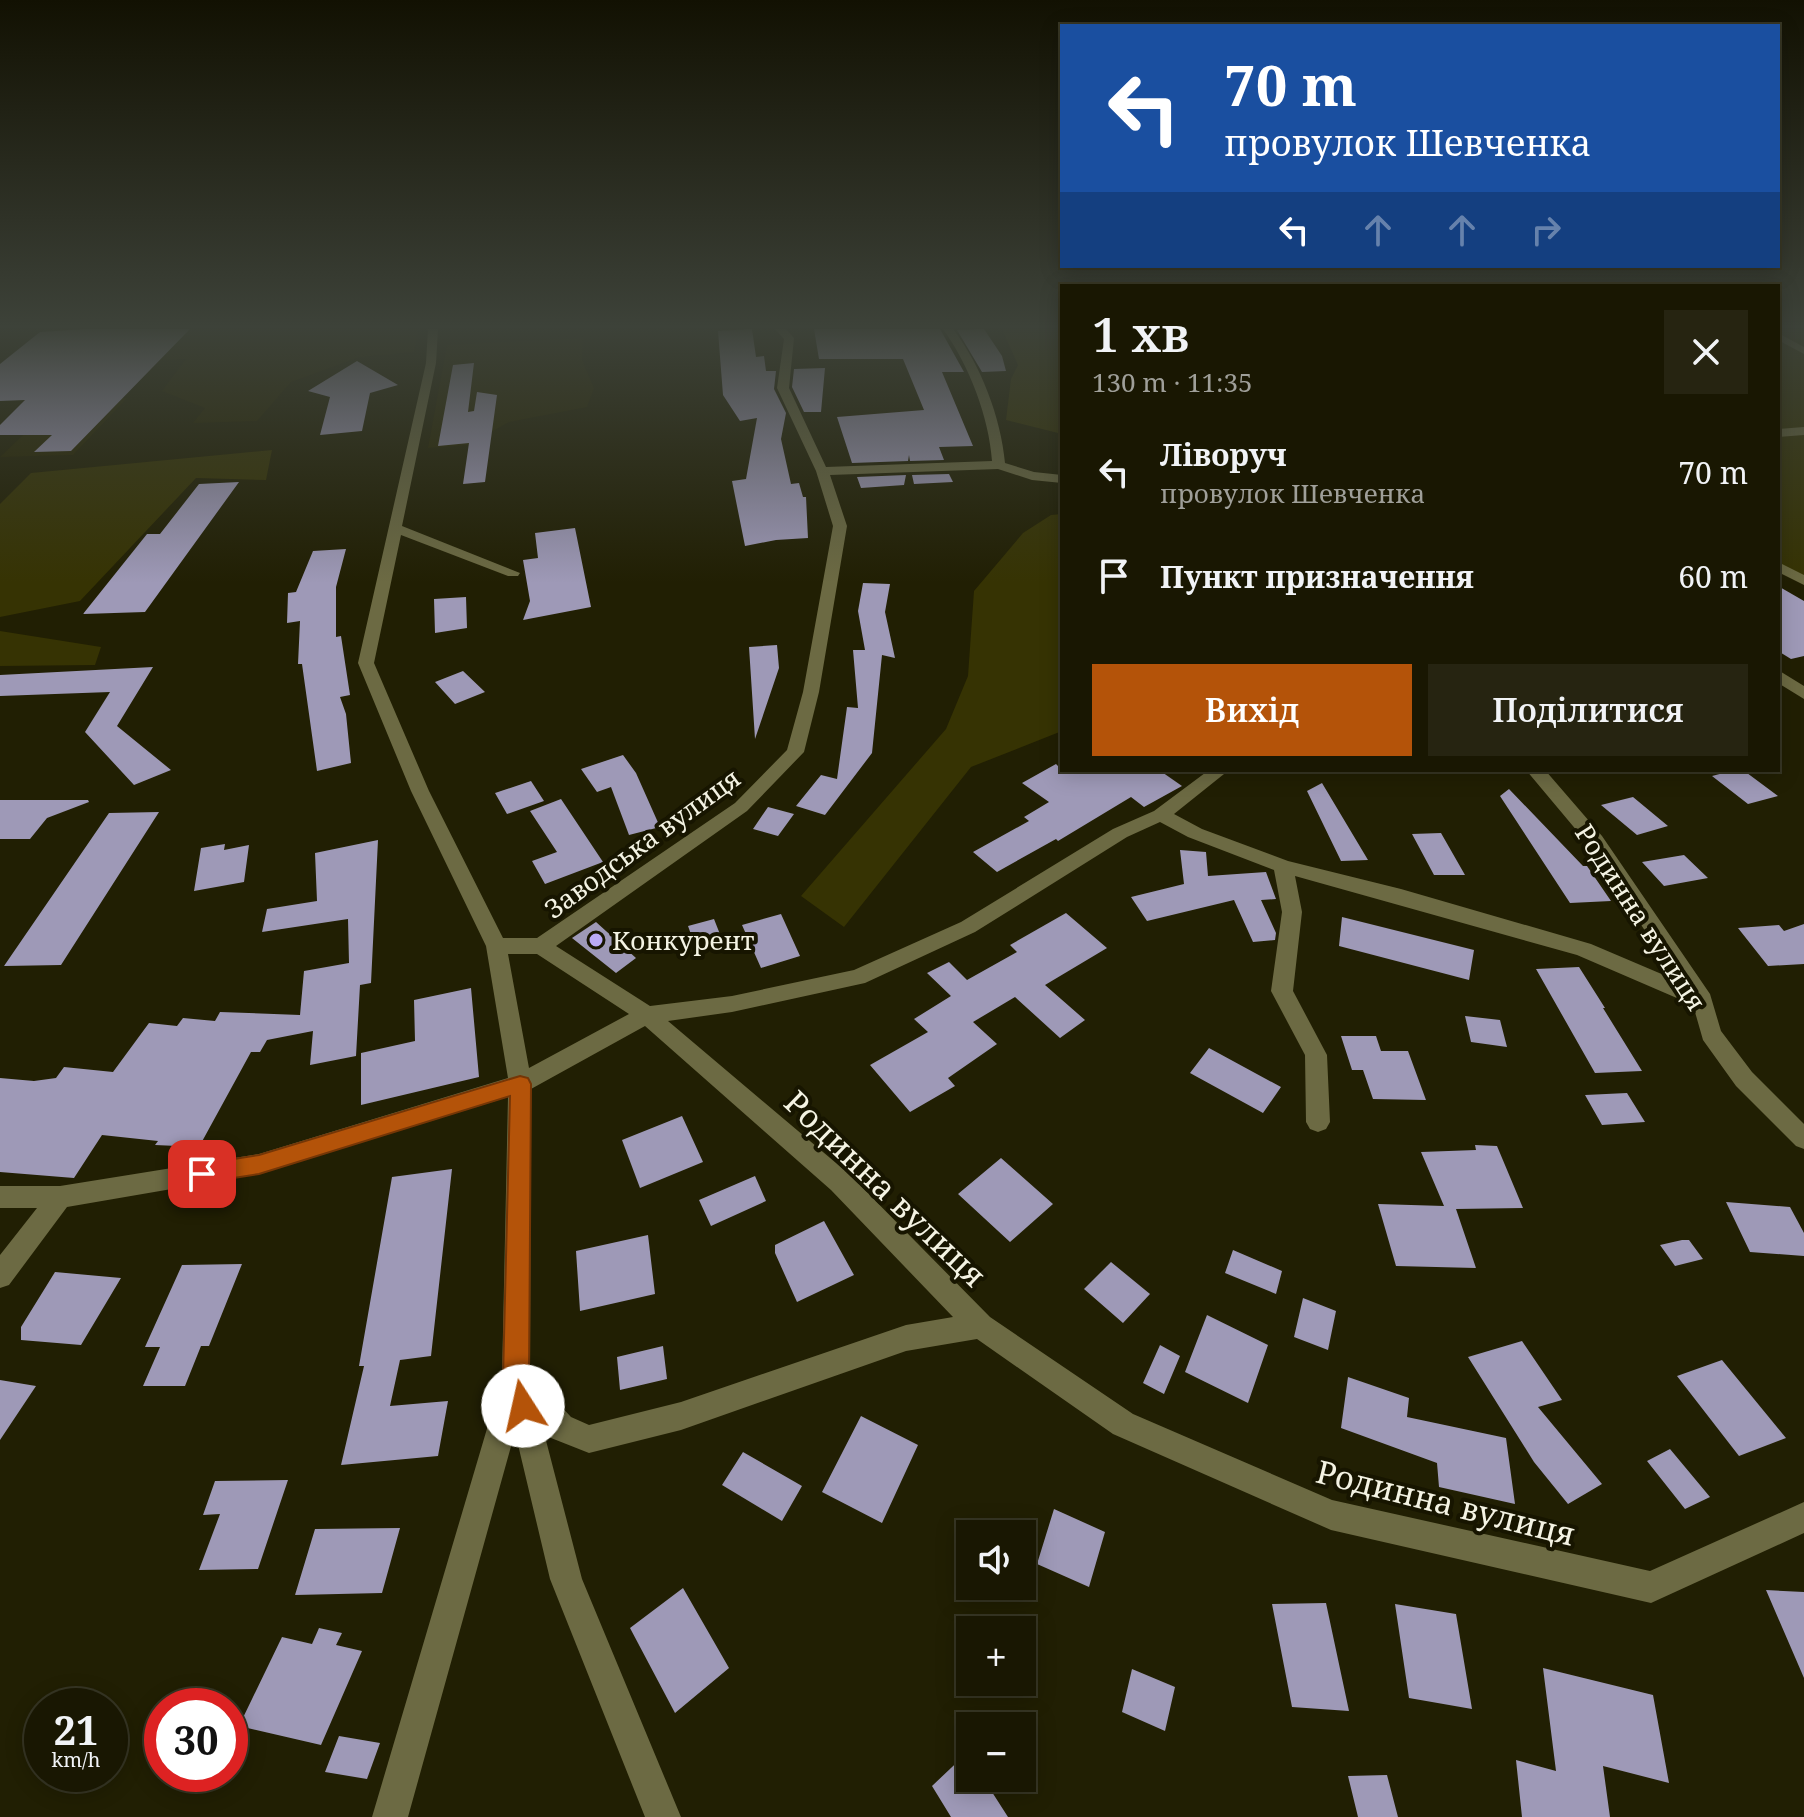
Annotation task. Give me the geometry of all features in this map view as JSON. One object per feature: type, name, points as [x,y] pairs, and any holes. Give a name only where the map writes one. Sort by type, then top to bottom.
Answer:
[{"type":"street","points":[[420,414],[366,663],[420,791],[496,946],[520,1084],[516,1378],[566,1579],[663,1817]]},
{"type":"street","name":"Заводська вулиця","points":[[541,946],[741,807],[795,752],[811,692],[840,526],[822,471],[795,414]]},
{"type":"street","points":[[988,414],[996,432],[999,465]]},
{"type":"street","points":[[1780,432],[1804,431]]},
{"type":"street","points":[[822,471],[999,465],[1032,476],[1060,479]]},
{"type":"street","points":[[395,528],[513,573]]},
{"type":"street","points":[[1780,567],[1804,581]]},
{"type":"street","points":[[1780,676],[1804,694]]},
{"type":"street","points":[[0,1197],[60,1197],[259,1164],[520,1084],[647,1015],[732,1004],[858,977],[968,927],[1120,833],[1161,815],[1217,772]]},
{"type":"street","name":"Родинна вулиця","points":[[1537,772],[1595,840],[1702,1000],[1711,1034],[1744,1079],[1804,1139]]},
{"type":"street","points":[[1161,815],[1195,833],[1283,866],[1401,896],[1584,949],[1702,1000]]},
{"type":"street","points":[[1283,866],[1292,912],[1282,991],[1316,1055],[1318,1122]]},
{"type":"street","points":[[496,946],[541,946]]},
{"type":"street","name":"Родинна вулиця","points":[[541,946],[647,1015],[840,1182],[980,1326],[1123,1424],[1331,1515],[1651,1587],[1804,1517]]},
{"type":"street","points":[[0,1276],[60,1197]]},
{"type":"street","points":[[516,1378],[561,1428],[589,1439],[681,1416],[906,1338],[980,1326]]},
{"type":"street","points":[[390,1817],[516,1378]]},
{"type":"shaded area","points":[[45,414],[112,414],[73,455],[0,457]]},
{"type":"shaded area","points":[[200,414],[263,414],[257,421],[193,423]]},
{"type":"shaded area","points":[[434,414],[552,414],[509,422],[468,445],[428,448]]},
{"type":"shaded area","points":[[1007,414],[1060,414],[1060,434],[1006,420]]},
{"type":"shaded area","points":[[1780,414],[1804,414],[1804,581],[1780,565]]},
{"type":"shaded area","points":[[272,450],[266,480],[196,478],[80,601],[0,617],[0,504],[31,473]]},
{"type":"shaded area","points":[[1060,514],[1060,732],[971,767],[844,927],[801,896],[946,729],[968,676],[974,591],[1023,533],[1051,515]]},
{"type":"shaded area","points":[[0,631],[101,647],[95,665],[0,666]]},
{"type":"building","points":[[11,414],[107,414],[71,451],[34,452],[52,435],[0,435],[0,425]]},
{"type":"building","points":[[326,414],[366,414],[362,431],[320,435]]},
{"type":"building","points":[[444,414],[494,414],[485,482],[463,484],[469,443],[438,446]]},
{"type":"building","points":[[735,414],[786,414],[781,439],[791,484],[799,483],[803,497],[806,497],[808,538],[745,546],[732,481],[746,479],[757,418],[740,421]]},
{"type":"building","points":[[960,414],[973,446],[939,447],[944,460],[910,461],[909,455],[908,461],[852,463],[837,417]]},
{"type":"building","points":[[949,474],[953,482],[914,484],[912,475]]},
{"type":"building","points":[[906,475],[904,485],[861,488],[857,477]]},
{"type":"building","points":[[239,482],[145,612],[83,614],[147,534],[160,534],[199,484]]},
{"type":"building","points":[[575,528],[591,607],[523,620],[530,601],[523,560],[538,558],[535,533]]},
{"type":"building","points":[[346,549],[336,587],[336,637],[341,636],[350,695],[340,697],[346,714],[351,763],[317,771],[302,664],[298,664],[300,621],[287,623],[288,593],[296,592],[313,551]]},
{"type":"building","points":[[863,583],[890,584],[885,612],[895,658],[882,655],[872,753],[825,815],[796,806],[821,775],[837,779],[847,707],[858,708],[853,650],[865,650],[858,611]]},
{"type":"building","points":[[1780,587],[1804,601],[1804,656],[1791,659],[1780,652]]},
{"type":"building","points":[[466,597],[467,628],[435,633],[434,599]]},
{"type":"building","points":[[777,645],[779,668],[755,739],[749,647]]},
{"type":"building","points":[[153,667],[117,726],[171,770],[134,785],[85,732],[110,692],[0,696],[0,675]]},
{"type":"building","points":[[463,671],[485,692],[455,704],[435,682]]},
{"type":"building","points":[[623,755],[636,773],[660,827],[629,835],[611,787],[597,792],[581,769]]},
{"type":"building","points":[[1056,764],[1060,772],[1162,772],[1182,786],[1144,807],[1131,797],[1058,841],[1056,839],[997,872],[973,852],[1029,821],[1024,817],[1049,802],[1022,783]]},
{"type":"building","points":[[1746,772],[1778,796],[1748,804],[1712,776]]},
{"type":"building","points":[[531,781],[544,801],[507,814],[495,793]]},
{"type":"building","points":[[1322,783],[1368,860],[1341,861],[1307,791]]},
{"type":"building","points":[[1509,789],[1583,866],[1587,866],[1611,901],[1570,903],[1500,796]]},
{"type":"building","points":[[1633,797],[1668,826],[1637,835],[1601,805]]},
{"type":"building","points":[[561,799],[603,862],[545,884],[532,861],[557,852],[530,811]]},
{"type":"building","points":[[0,800],[89,802],[47,818],[30,839],[0,839]]},
{"type":"building","points":[[768,807],[794,814],[778,836],[753,829]]},
{"type":"building","points":[[159,812],[61,965],[4,966],[109,813]]},
{"type":"building","points":[[1441,833],[1465,875],[1434,875],[1412,834]]},
{"type":"building","points":[[378,840],[371,983],[360,985],[356,1056],[310,1065],[313,1031],[267,1040],[260,1052],[251,1052],[199,1147],[155,1145],[158,1141],[102,1135],[74,1178],[0,1172],[0,1078],[34,1081],[56,1078],[64,1067],[113,1072],[149,1023],[177,1026],[183,1018],[215,1021],[220,1012],[300,1015],[304,971],[349,963],[348,919],[262,932],[267,909],[317,901],[315,853]]},
{"type":"building","points":[[225,844],[224,850],[249,845],[244,882],[194,891],[201,848]]},
{"type":"building","points":[[1180,850],[1206,852],[1208,876],[1266,872],[1276,899],[1261,900],[1276,933],[1275,940],[1253,942],[1234,900],[1147,921],[1131,897],[1184,884]]},
{"type":"building","points":[[1684,855],[1708,878],[1664,886],[1642,862]]},
{"type":"building","points":[[1066,913],[1107,948],[1045,985],[1085,1020],[1060,1038],[1015,997],[973,1022],[997,1044],[948,1078],[955,1086],[910,1112],[870,1065],[928,1032],[914,1019],[951,996],[927,973],[949,962],[967,980],[1017,952],[1010,945]]},
{"type":"building","points":[[781,914],[800,956],[761,968],[742,925]]},
{"type":"building","points":[[1342,917],[1474,950],[1469,980],[1339,946]]},
{"type":"building","points":[[714,919],[725,947],[698,954],[688,926]]},
{"type":"building","name":"Конкурент","points":[[596,922],[636,958],[616,973],[572,938]]},
{"type":"building","points":[[1804,924],[1804,964],[1768,966],[1738,928],[1779,925],[1784,931]]},
{"type":"building","points":[[1579,967],[1642,1071],[1595,1073],[1536,969]]},
{"type":"building","points":[[471,988],[479,1077],[361,1105],[361,1053],[415,1041],[414,1000]]},
{"type":"building","points":[[1465,1016],[1500,1020],[1507,1047],[1471,1042]]},
{"type":"building","points":[[1341,1036],[1376,1036],[1381,1051],[1408,1051],[1426,1100],[1373,1099],[1363,1070],[1352,1070]]},
{"type":"building","points":[[1209,1048],[1281,1087],[1263,1113],[1190,1073]]},
{"type":"building","points":[[1627,1093],[1645,1122],[1602,1125],[1585,1095]]},
{"type":"building","points":[[682,1116],[703,1162],[640,1188],[622,1140]]},
{"type":"building","points":[[1475,1145],[1497,1146],[1523,1208],[1456,1209],[1476,1268],[1396,1266],[1378,1204],[1444,1206],[1421,1152],[1476,1150]]},
{"type":"building","points":[[1001,1158],[1053,1204],[1010,1242],[958,1194]]},
{"type":"building","points":[[452,1169],[431,1356],[400,1360],[390,1406],[448,1401],[438,1456],[341,1465],[364,1366],[359,1366],[392,1177]]},
{"type":"building","points":[[755,1176],[766,1201],[711,1226],[699,1200]]},
{"type":"building","points":[[1726,1202],[1790,1207],[1804,1233],[1804,1256],[1750,1252]]},
{"type":"building","points":[[824,1221],[854,1275],[797,1302],[775,1253],[775,1245]]},
{"type":"building","points":[[648,1235],[655,1294],[580,1311],[576,1251]]},
{"type":"building","points":[[1689,1240],[1703,1259],[1675,1266],[1660,1245]]},
{"type":"building","points":[[1233,1250],[1282,1271],[1276,1294],[1225,1273]]},
{"type":"building","points":[[1111,1262],[1150,1294],[1123,1323],[1084,1289]]},
{"type":"building","points":[[242,1264],[209,1346],[201,1346],[185,1386],[143,1386],[160,1347],[145,1347],[182,1265]]},
{"type":"building","points":[[55,1272],[121,1278],[81,1345],[21,1340],[21,1327]]},
{"type":"building","points":[[1303,1298],[1336,1311],[1328,1350],[1294,1337]]},
{"type":"building","points":[[1207,1315],[1268,1345],[1248,1403],[1185,1372]]},
{"type":"building","points":[[1522,1341],[1562,1400],[1538,1407],[1602,1484],[1568,1504],[1534,1462],[1468,1357]]},
{"type":"building","points":[[1160,1345],[1180,1356],[1164,1394],[1143,1383]]},
{"type":"building","points":[[663,1346],[667,1379],[620,1390],[617,1357]]},
{"type":"building","points":[[1722,1360],[1786,1438],[1739,1456],[1677,1376]]},
{"type":"building","points":[[1348,1377],[1409,1398],[1407,1417],[1506,1438],[1515,1504],[1439,1487],[1437,1463],[1341,1428]]},
{"type":"building","points":[[0,1380],[36,1386],[0,1440]]},
{"type":"building","points":[[861,1416],[918,1445],[882,1523],[822,1492]]},
{"type":"building","points":[[1670,1449],[1710,1497],[1685,1509],[1647,1461]]},
{"type":"building","points":[[743,1452],[802,1486],[782,1521],[722,1485]]},
{"type":"building","points":[[288,1480],[258,1569],[199,1570],[220,1514],[203,1515],[215,1481]]},
{"type":"building","points":[[1054,1509],[1105,1532],[1089,1587],[1037,1564]]},
{"type":"building","points":[[400,1528],[382,1593],[295,1595],[315,1529]]},
{"type":"building","points":[[683,1588],[729,1668],[675,1713],[630,1628]]},
{"type":"building","points":[[1766,1590],[1804,1592],[1804,1678]]},
{"type":"building","points":[[1326,1603],[1349,1711],[1292,1707],[1272,1604]]},
{"type":"building","points":[[1395,1604],[1456,1614],[1472,1709],[1409,1698]]},
{"type":"building","points":[[319,1628],[342,1633],[336,1645],[362,1651],[321,1745],[248,1728],[248,1707],[282,1637],[312,1644]]},
{"type":"building","points":[[1543,1668],[1653,1695],[1669,1783],[1603,1766],[1610,1817],[1522,1817],[1516,1760],[1556,1771]]},
{"type":"building","points":[[1132,1669],[1175,1687],[1165,1731],[1122,1712]]},
{"type":"building","points":[[339,1736],[380,1743],[367,1779],[325,1772]]},
{"type":"building","points":[[956,1763],[956,1792],[992,1792],[1008,1817],[951,1817],[932,1786]]},
{"type":"building","points":[[1387,1775],[1398,1817],[1358,1817],[1348,1776]]},
{"type":"place","name":"Конкурент","points":[[596,940]]},
{"type":"route","points":[[202,1174],[259,1164],[520,1084],[516,1378],[523,1406]]}]
